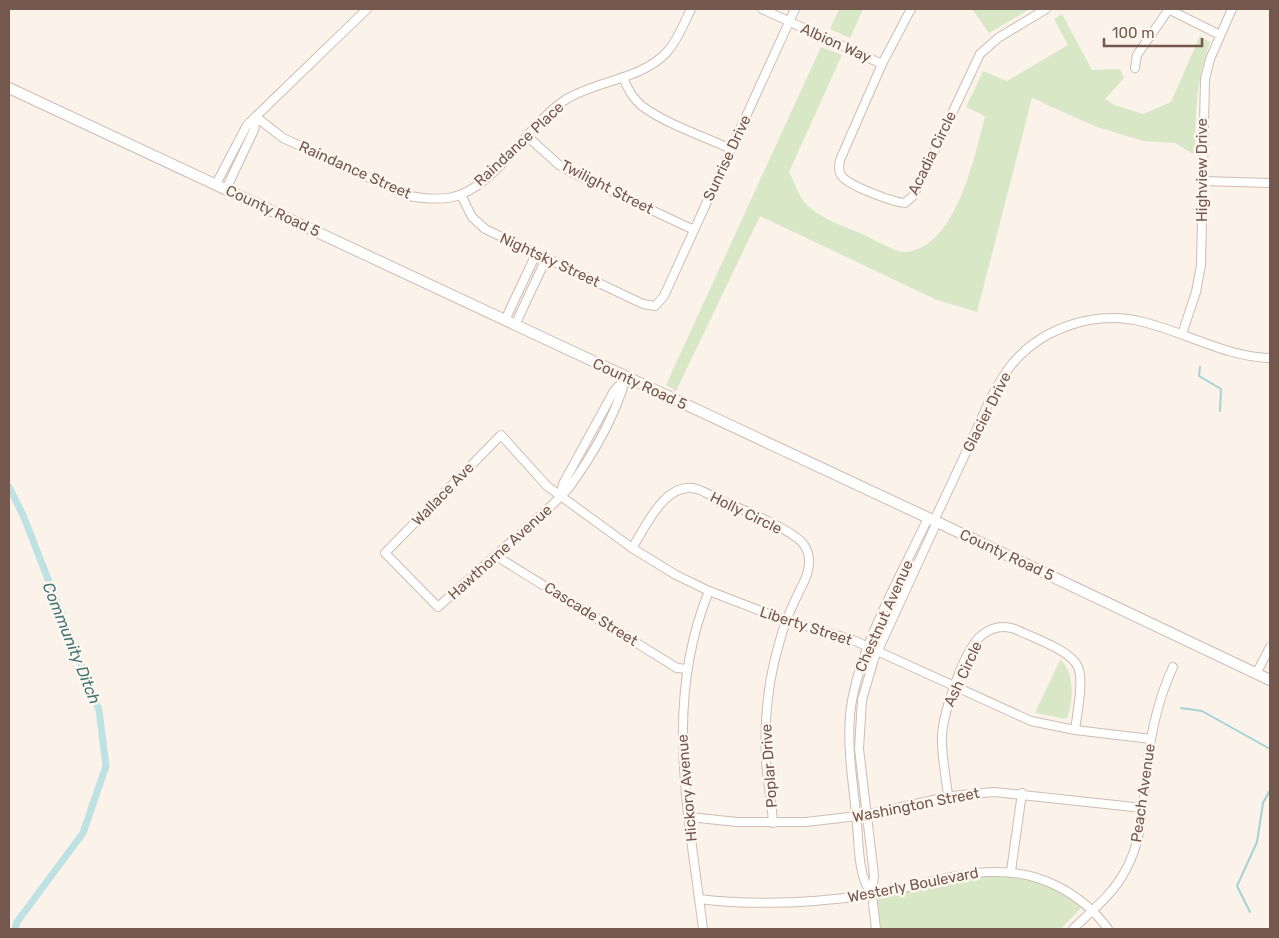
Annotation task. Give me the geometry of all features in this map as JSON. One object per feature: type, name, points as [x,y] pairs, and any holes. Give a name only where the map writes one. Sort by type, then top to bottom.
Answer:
[{"type":"street","points":[[216,184],[239,137],[247,125],[367,9]]},
{"type":"street","name":"Raindance Place","points":[[462,194],[482,182],[565,100],[593,86],[646,68],[667,52],[678,36],[691,9]]},
{"type":"street","name":"Albion Way","points":[[762,9],[882,64]]},
{"type":"street","name":"Sunrise Drive","points":[[655,306],[664,296],[795,9]]},
{"type":"street","name":"Acadia Circle","points":[[911,9],[882,64],[840,160],[839,168],[844,179],[894,202],[905,203],[913,196],[980,54],[987,45],[1046,9]]},
{"type":"street","points":[[1135,68],[1136,55],[1168,9],[1220,35]]},
{"type":"street","name":"Highview Drive","points":[[1182,334],[1200,279],[1205,79],[1210,59],[1232,9]]},
{"type":"street","points":[[623,76],[630,93],[641,105],[654,114],[731,149]]},
{"type":"street","name":"County Road 5","points":[[9,88],[933,520],[1270,680]]},
{"type":"street","points":[[226,189],[254,130],[256,117]]},
{"type":"street","name":"Raindance Street","points":[[256,117],[283,138],[409,196],[425,199],[462,194]]},
{"type":"street","name":"Twilight Street","points":[[527,136],[559,165],[694,230]]},
{"type":"street","points":[[1203,182],[1270,183]]},
{"type":"street","name":"Nightsky Street","points":[[462,194],[472,217],[485,229],[643,304],[655,306]]},
{"type":"street","points":[[505,320],[536,254]]},
{"type":"street","points":[[515,325],[546,258]]},
{"type":"street","name":"Glacier Drive","points":[[933,520],[999,382],[1013,363],[1035,343],[1066,326],[1098,319],[1135,320],[1250,356],[1270,358]]},
{"type":"street","name":"Hawthorne Avenue","points":[[438,607],[496,556],[560,495],[563,484],[614,390],[626,378]]},
{"type":"street","name":"Liberty Street","points":[[501,435],[547,486],[632,548],[676,575],[742,605],[878,651],[1031,721],[1075,730],[1151,739]]},
{"type":"street","name":"Wallace Ave","points":[[438,607],[385,553],[501,435]]},
{"type":"street","name":"Holly Circle","points":[[632,548],[666,497],[676,491],[697,489],[712,496],[778,528],[799,539],[804,544],[809,560],[808,571],[786,621]]},
{"type":"street","name":"Chestnut Avenue","points":[[872,894],[863,876],[850,757],[850,714],[857,678],[868,647],[933,520]]},
{"type":"street","name":"Chestnut Avenue","points":[[876,929],[872,894],[874,875],[859,749],[860,715],[866,686],[878,651],[933,520]]},
{"type":"street","name":"Cascade Street","points":[[496,556],[677,668],[687,670]]},
{"type":"street","name":"Hickory Avenue","points":[[703,929],[681,750],[683,696],[687,670],[704,602],[709,590]]},
{"type":"street","name":"Poplar Drive","points":[[773,824],[766,761],[765,722],[769,686],[778,644],[786,621]]},
{"type":"street","name":"Ash Circle","points":[[948,796],[942,735],[949,699],[980,636],[998,627],[1015,629],[1066,654],[1078,667],[1080,678],[1075,730]]},
{"type":"street","points":[[1256,674],[1270,647]]},
{"type":"street","name":"Peach Avenue","points":[[1073,929],[1116,886],[1128,864],[1140,831],[1151,739],[1162,691],[1173,668]]},
{"type":"street","name":"Washington Street","points":[[689,817],[773,824],[866,815],[948,796],[981,792],[1022,793],[1143,808]]},
{"type":"street","points":[[1012,871],[1022,793]]},
{"type":"street","name":"Westerly Boulevard","points":[[699,899],[781,903],[872,894],[967,873],[1012,871],[1048,881],[1068,891],[1092,910],[1108,929]]},
{"type":"green space","points":[[839,9],[863,9],[850,38],[830,29]]},
{"type":"green space","points":[[972,9],[1030,9],[989,33]]},
{"type":"green space","points":[[1062,14],[1092,70],[1120,69],[1124,78],[1105,99],[1114,105],[1143,114],[1171,102],[1200,36],[1210,42],[1199,84],[1195,155],[1175,143],[1143,141],[1097,127],[1032,98],[977,312],[937,300],[760,216],[676,391],[666,385],[821,47],[842,55],[789,172],[805,203],[817,213],[889,247],[904,252],[922,247],[937,235],[950,218],[960,198],[969,176],[985,116],[966,107],[983,71],[1007,81],[1068,45],[1054,19]]},
{"type":"green space","points":[[1060,660],[1068,671],[1072,688],[1071,706],[1066,719],[1035,713]]},
{"type":"green space","points":[[980,875],[1023,878],[1034,881],[1046,885],[1082,907],[1061,929],[881,929],[877,902],[880,896]]},
{"type":"waterway","points":[[1200,367],[1199,376],[1221,389],[1220,411]]},
{"type":"waterway","name":"Community Ditch","points":[[9,487],[23,515],[99,710],[106,766],[83,833],[17,922],[15,929]]},
{"type":"waterway","points":[[1181,708],[1202,711],[1270,749]]},
{"type":"waterway","points":[[1250,912],[1237,886],[1257,842],[1263,803],[1270,790]]}]
